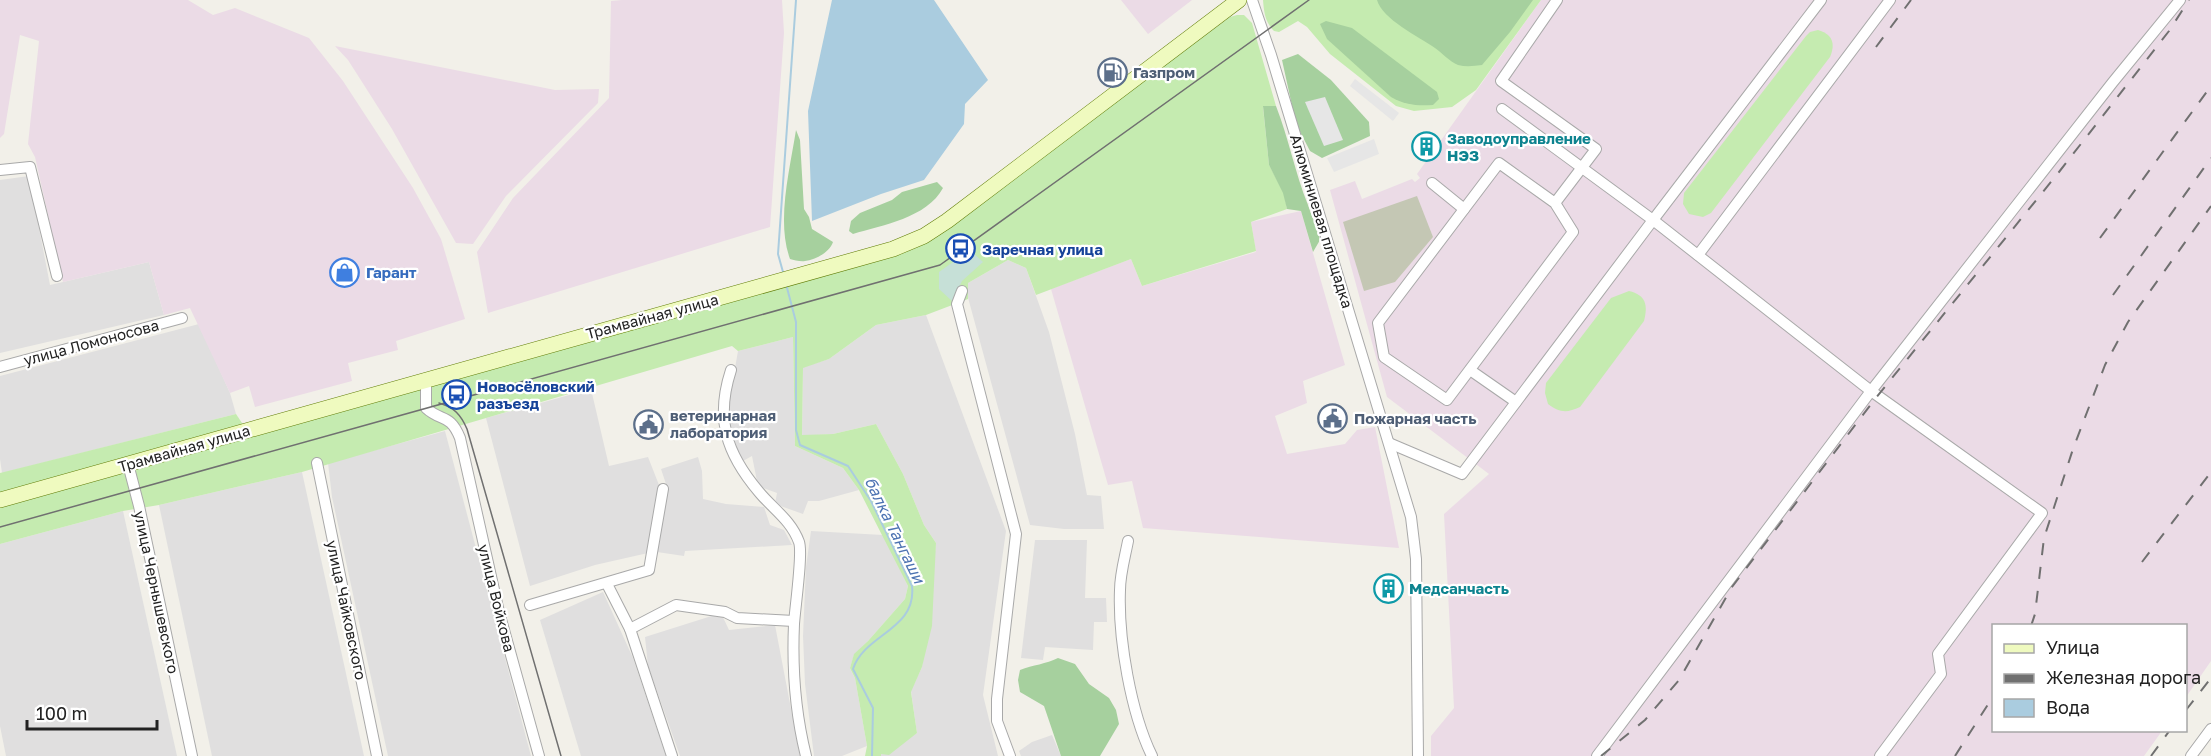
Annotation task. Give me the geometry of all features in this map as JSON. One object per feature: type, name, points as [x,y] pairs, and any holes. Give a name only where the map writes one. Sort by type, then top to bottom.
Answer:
[{"type":"main road","name":"Трамвайная улица","points":[[0,500],[893,249],[924,236],[990,190],[1239,0]]},
{"type":"street","name":"Алюминиевая площадка","points":[[1252,0],[1271,55],[1411,517],[1416,559],[1418,756]]},
{"type":"street","points":[[1556,203],[1596,149],[1501,81],[1557,0]]},
{"type":"street","points":[[1389,443],[1462,474],[1821,0]]},
{"type":"street","points":[[1698,255],[1890,0]]},
{"type":"street","points":[[1597,756],[1871,391],[2180,0]]},
{"type":"street","points":[[1502,108],[1653,220],[1871,391],[2042,513],[1938,654],[1941,674],[1880,756]]},
{"type":"street","points":[[1499,163],[1556,203],[1573,232],[1447,400],[1384,357],[1378,323],[1499,163]]},
{"type":"street","points":[[0,170],[30,167],[57,276]]},
{"type":"street","points":[[1432,183],[1464,209]]},
{"type":"street","points":[[962,291],[957,304],[1016,534],[997,699],[998,721],[1010,756]]},
{"type":"street","name":"улица Ломоносова","points":[[0,367],[182,318]]},
{"type":"street","points":[[731,370],[723,394],[724,427],[731,451],[758,492],[792,526],[800,545],[793,671],[800,732],[806,756]]},
{"type":"street","points":[[1470,370],[1516,402]]},
{"type":"street","name":"улица Войкова","points":[[426,380],[426,408],[446,418],[455,426],[460,438],[499,612],[539,756]]},
{"type":"street","name":"улица Чайковского","points":[[317,463],[377,756]]},
{"type":"street","name":"улица Чернышевского","points":[[128,464],[192,756]]},
{"type":"street","points":[[530,605],[649,570],[663,489]]},
{"type":"street","points":[[1128,541],[1120,589],[1121,639],[1133,698],[1152,756]]},
{"type":"street","points":[[607,584],[630,629],[672,756]]},
{"type":"street","points":[[630,629],[676,605],[725,612],[737,618],[794,621]]},
{"type":"street","points":[[2191,756],[2211,729]]},
{"type":"shaded area","points":[[0,0],[188,0],[213,15],[235,8],[309,38],[343,81],[413,188],[441,239],[465,319],[396,341],[398,350],[348,363],[352,381],[255,407],[249,386],[230,393],[190,308],[164,315],[149,262],[63,282],[35,157],[28,144],[39,41],[20,35],[4,134],[0,138]]},
{"type":"shaded area","points":[[782,0],[784,33],[770,227],[488,313],[477,252],[513,198],[609,98],[611,1]]},
{"type":"shaded area","points":[[1121,0],[1192,0],[1148,34]]},
{"type":"shaded area","points":[[1541,0],[2211,0],[2211,661],[2187,696],[2187,624],[1992,624],[1992,732],[2161,732],[2144,756],[1431,756],[1431,736],[1454,708],[1444,514],[1489,474],[1387,397],[1330,190],[1355,181],[1362,199],[1412,179],[1415,182],[1420,178],[1417,174]]},
{"type":"shaded area","points":[[335,46],[555,90],[599,89],[598,103],[506,196],[473,244],[456,243],[392,129],[348,60]]},
{"type":"shaded area","points":[[1355,79],[1399,113],[1393,121],[1350,86]]},
{"type":"shaded area","points":[[1325,97],[1343,140],[1324,146],[1305,102]]},
{"type":"shaded area","points":[[1374,139],[1379,154],[1334,172],[1327,158]]},
{"type":"shaded area","points":[[29,176],[50,285],[149,262],[164,315],[0,353],[0,180]]},
{"type":"shaded area","points":[[1417,196],[1433,237],[1395,282],[1364,291],[1343,222]]},
{"type":"shaded area","points":[[1301,211],[1345,365],[1303,381],[1307,403],[1275,416],[1287,454],[1345,444],[1357,430],[1375,427],[1399,548],[1143,528],[1132,481],[1108,485],[1051,289],[1131,259],[1142,286],[1256,252],[1251,222]]},
{"type":"shaded area","points":[[970,250],[983,262],[962,281],[952,301],[939,289],[939,272]]},
{"type":"shaded area","points":[[1008,260],[1026,268],[1049,332],[1075,434],[1087,495],[1101,496],[1104,529],[1064,529],[1030,525],[967,294],[968,283]]},
{"type":"shaded area","points":[[926,315],[1006,531],[983,695],[998,756],[881,756],[917,733],[911,691],[922,667],[936,543],[924,525],[903,474],[876,424],[833,434],[802,436],[803,367],[829,359],[876,325]]},
{"type":"shaded area","points":[[199,324],[230,393],[236,414],[2,473],[0,376]]},
{"type":"shaded area","points":[[793,337],[795,446],[843,468],[859,490],[819,501],[808,501],[803,514],[775,504],[777,493],[758,486],[752,456],[743,461],[735,449],[727,413],[738,351]]},
{"type":"shaded area","points":[[591,389],[609,466],[648,457],[659,485],[648,553],[595,565],[530,586],[486,418]]},
{"type":"shaded area","points":[[445,431],[531,756],[388,756],[332,497],[328,463]]},
{"type":"shaded area","points":[[698,457],[702,471],[703,499],[726,504],[764,507],[770,525],[784,530],[792,545],[685,551],[684,556],[657,552],[668,490],[661,469]]},
{"type":"shaded area","points":[[302,472],[364,756],[212,756],[159,505]]},
{"type":"shaded area","points":[[123,511],[177,756],[6,756],[0,726],[0,544]]},
{"type":"shaded area","points":[[811,531],[883,535],[908,586],[905,599],[854,655],[850,668],[855,678],[867,746],[842,756],[814,756],[805,684],[803,636],[806,567]]},
{"type":"shaded area","points":[[1035,540],[1087,540],[1085,598],[1106,598],[1107,622],[1094,622],[1093,650],[1045,647],[1043,660],[1021,658]]},
{"type":"shaded area","points":[[603,592],[633,658],[666,756],[581,756],[540,620]]},
{"type":"shaded area","points":[[721,613],[729,630],[775,625],[800,756],[680,756],[648,666],[645,637]]},
{"type":"shaded area","points":[[1052,735],[1061,756],[1021,756],[1019,751],[1032,742]]},
{"type":"green space","points":[[1263,0],[1541,0],[1476,90],[1452,107],[1414,111],[1396,106],[1330,54],[1307,27],[1298,21],[1279,32],[1274,31],[1267,20]]},
{"type":"green space","points":[[1377,0],[1533,0],[1482,65],[1467,66],[1455,64],[1393,21],[1380,7]]},
{"type":"green space","points":[[1244,15],[1252,23],[1276,106],[1263,107],[1269,165],[1284,193],[1287,209],[1251,222],[1256,251],[1142,286],[1131,259],[1036,295],[1026,268],[1008,260],[968,283],[968,299],[926,315],[876,325],[829,359],[803,368],[802,435],[833,434],[876,424],[903,474],[924,525],[936,543],[932,626],[922,667],[911,692],[917,733],[889,755],[865,756],[867,746],[855,678],[850,668],[854,654],[905,599],[908,586],[859,490],[843,468],[795,446],[793,337],[738,351],[732,346],[302,472],[159,505],[123,511],[0,544],[0,505],[904,250],[1042,156],[1230,17]]},
{"type":"green space","points":[[1326,21],[1352,28],[1437,92],[1439,99],[1433,105],[1422,105],[1406,103],[1391,97],[1327,39],[1320,24]]},
{"type":"green space","points":[[1818,30],[1827,34],[1832,40],[1833,47],[1830,57],[1711,213],[1703,217],[1689,214],[1683,204],[1684,193],[1806,36]]},
{"type":"green space","points":[[1298,54],[1331,80],[1369,122],[1370,136],[1322,158],[1310,151],[1296,124],[1282,60]]},
{"type":"green space","points":[[1263,106],[1276,106],[1281,118],[1299,181],[1320,240],[1313,252],[1301,211],[1287,209],[1283,193],[1269,165]]},
{"type":"green space","points":[[796,130],[800,140],[804,209],[812,229],[833,242],[822,255],[803,261],[790,259],[784,228],[788,178]]},
{"type":"green space","points":[[937,182],[943,188],[926,207],[903,219],[853,234],[849,231],[851,221],[860,213],[892,200],[902,192]]},
{"type":"green space","points":[[1629,291],[1639,295],[1644,302],[1646,310],[1644,321],[1580,407],[1564,411],[1552,407],[1548,404],[1545,393],[1546,383],[1611,298]]},
{"type":"green space","points":[[236,414],[244,426],[0,495],[0,473]]},
{"type":"green space","points":[[1058,658],[1075,664],[1089,684],[1109,698],[1116,710],[1119,724],[1100,756],[1061,756],[1044,706],[1020,692],[1018,680],[1020,670]]},
{"type":"water","points":[[832,0],[934,0],[988,80],[965,104],[964,124],[924,180],[812,221],[808,111]]},
{"type":"waterway","name":"балка Тангаши","points":[[783,272],[778,254],[796,0]]},
{"type":"waterway","name":"балка Тангаши","points":[[786,284],[796,322],[796,430],[800,445],[848,466],[871,501],[912,586],[911,601],[906,613],[868,647],[859,657],[853,669],[873,708],[872,756]]},
{"type":"tram line","points":[[0,527],[940,265],[1309,0]]},
{"type":"tram line","points":[[439,403],[456,412],[467,429],[561,756]]},
{"type":"railway","points":[[1876,47],[1911,0]]},
{"type":"railway","points":[[1601,756],[1645,720],[1679,680],[1732,587],[1875,399],[2059,172],[2169,31],[2189,0]]},
{"type":"railway","points":[[2100,238],[2211,86]]},
{"type":"railway","points":[[2113,295],[2211,158]]},
{"type":"railway","points":[[2032,624],[2035,614],[2044,538],[2073,449],[2105,365],[2128,322],[2211,206]]},
{"type":"railway","points":[[2142,562],[2211,472]]},
{"type":"railway","points":[[2187,709],[2211,678]]},
{"type":"railway","points":[[1955,756],[1992,698]]},
{"type":"railway","points":[[2151,756],[2169,732]]},
{"type":"place","name":"Газпром","points":[[1112,72]]},
{"type":"place","name":"Заводоуправление НЭЗ","points":[[1426,147]]},
{"type":"place","name":"Заречная улица","points":[[961,249]]},
{"type":"place","name":"Гарант","points":[[345,272]]},
{"type":"place","name":"Новосёловский разъезд","points":[[456,395]]},
{"type":"place","name":"Пожарная часть","points":[[1333,418]]},
{"type":"place","name":"ветеринарная лаборатория","points":[[649,424]]},
{"type":"place","name":"Медсанчасть","points":[[1388,588]]}]
